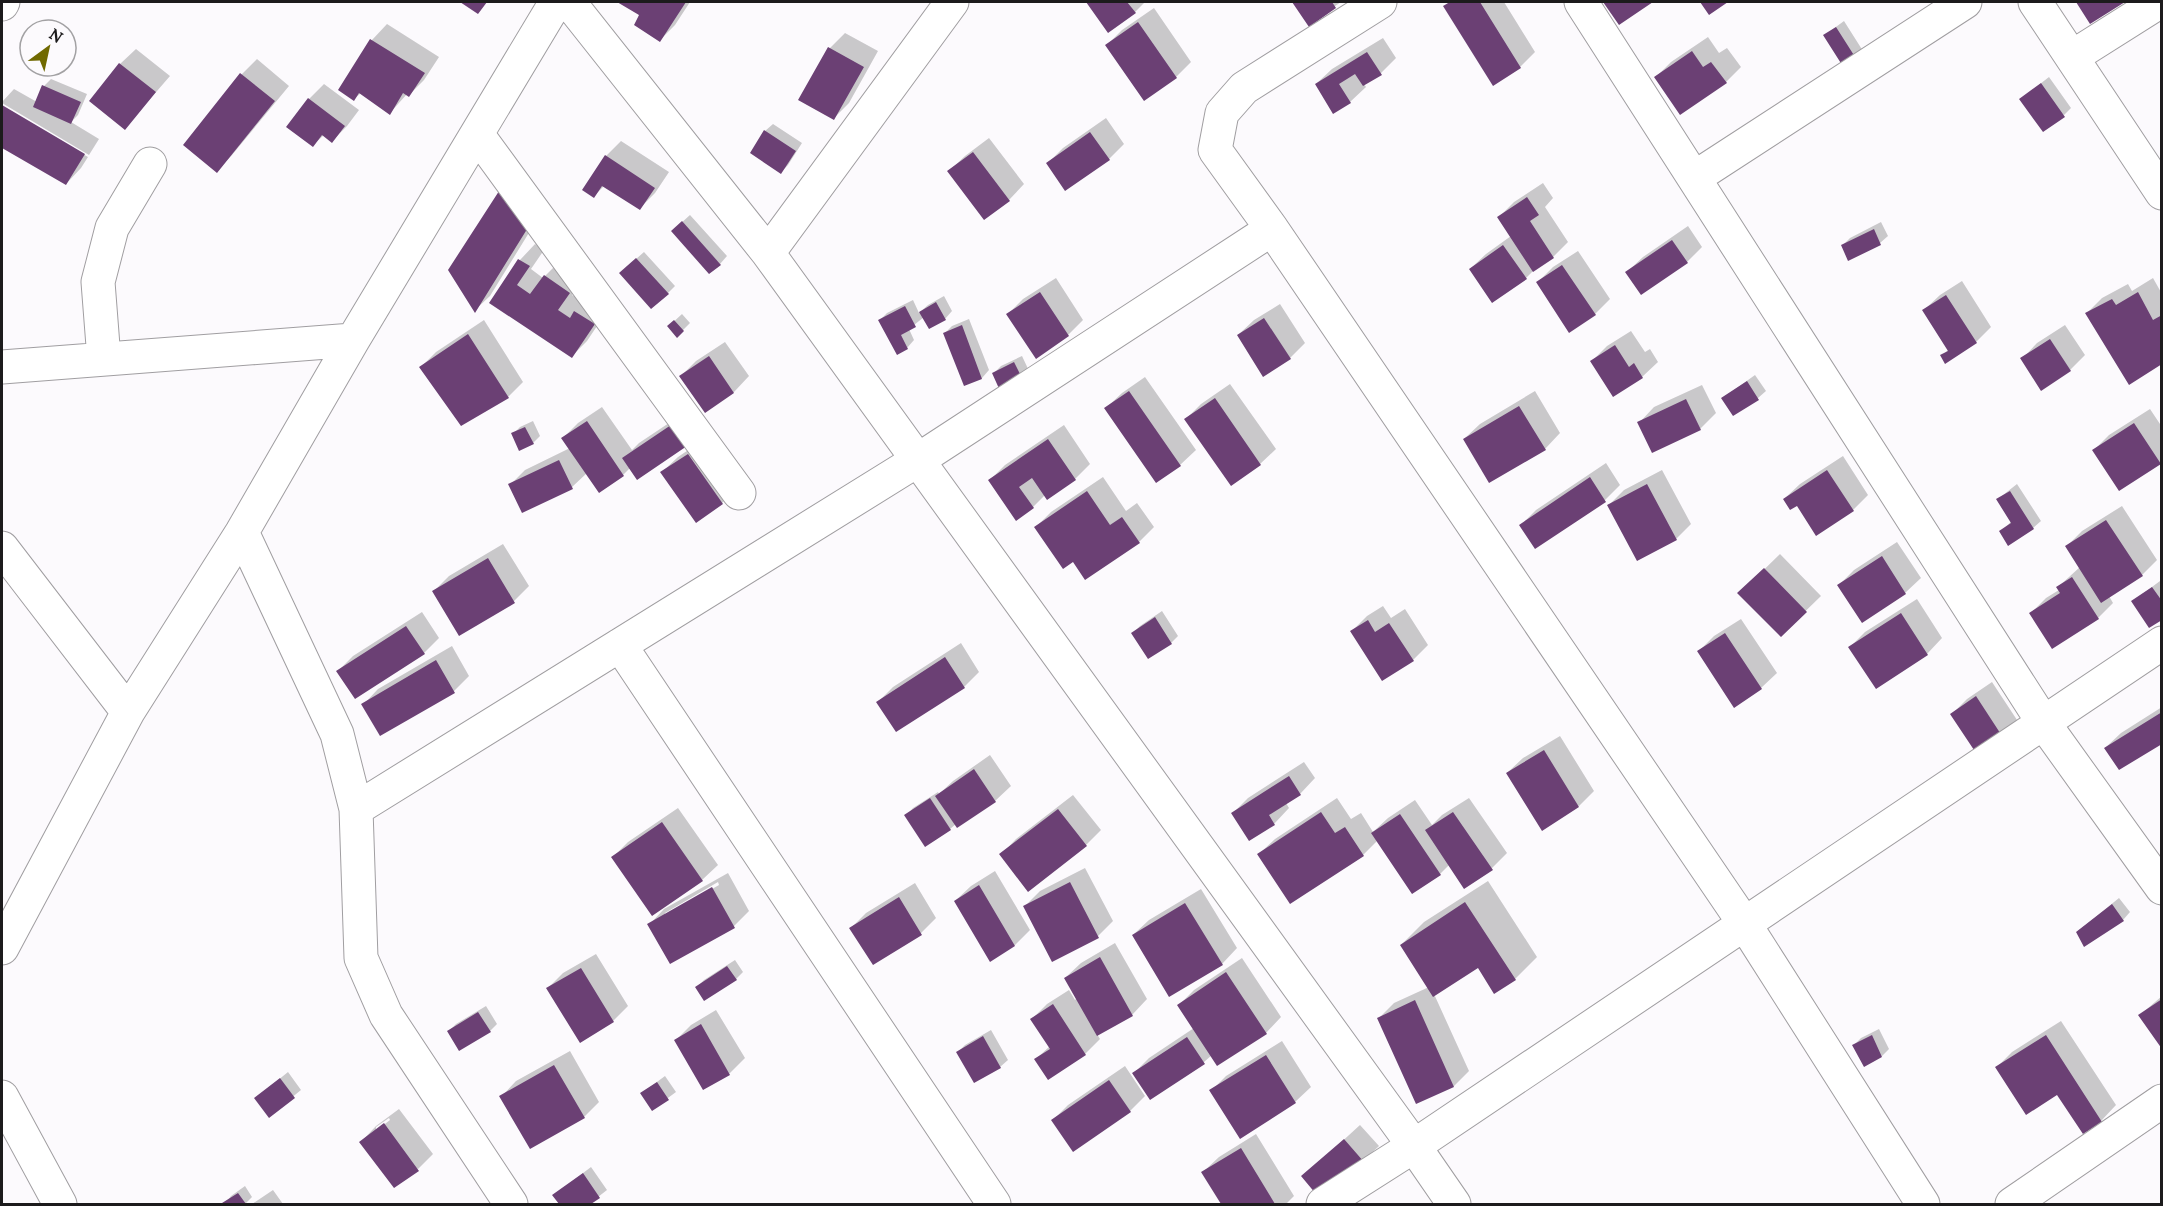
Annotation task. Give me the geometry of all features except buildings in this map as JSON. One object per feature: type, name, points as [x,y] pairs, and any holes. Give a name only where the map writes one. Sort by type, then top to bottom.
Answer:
[{"type":"street","points":[[2,948],[128,712],[242,532],[352,340],[556,2]]},
{"type":"street","points":[[569,2],[768,253],[1454,1204]]},
{"type":"street","points":[[768,253],[952,2]]},
{"type":"street","points":[[1380,2],[1244,88],[1222,113],[1215,150],[1272,229],[1744,923],[1923,1204]]},
{"type":"street","points":[[1581,2],[2043,722],[2162,888]]},
{"type":"street","points":[[1694,178],[1965,2]]},
{"type":"street","points":[[2035,2],[2162,193]]},
{"type":"street","points":[[2072,57],[2159,2]]},
{"type":"street","points":[[477,134],[739,493]]},
{"type":"street","points":[[104,359],[98,282],[112,228],[150,164]]},
{"type":"street","points":[[356,809],[918,460],[1272,229]]},
{"type":"street","points":[[2,367],[352,340]]},
{"type":"street","points":[[242,532],[337,734],[356,809],[361,958],[386,1015],[511,1204]]},
{"type":"street","points":[[2,548],[128,712]]},
{"type":"street","points":[[1323,1204],[1414,1146],[2162,643]]},
{"type":"street","points":[[620,645],[994,1204]]},
{"type":"street","points":[[2,1097],[60,1204]]},
{"type":"street","points":[[2012,1204],[2162,1101]]}]
